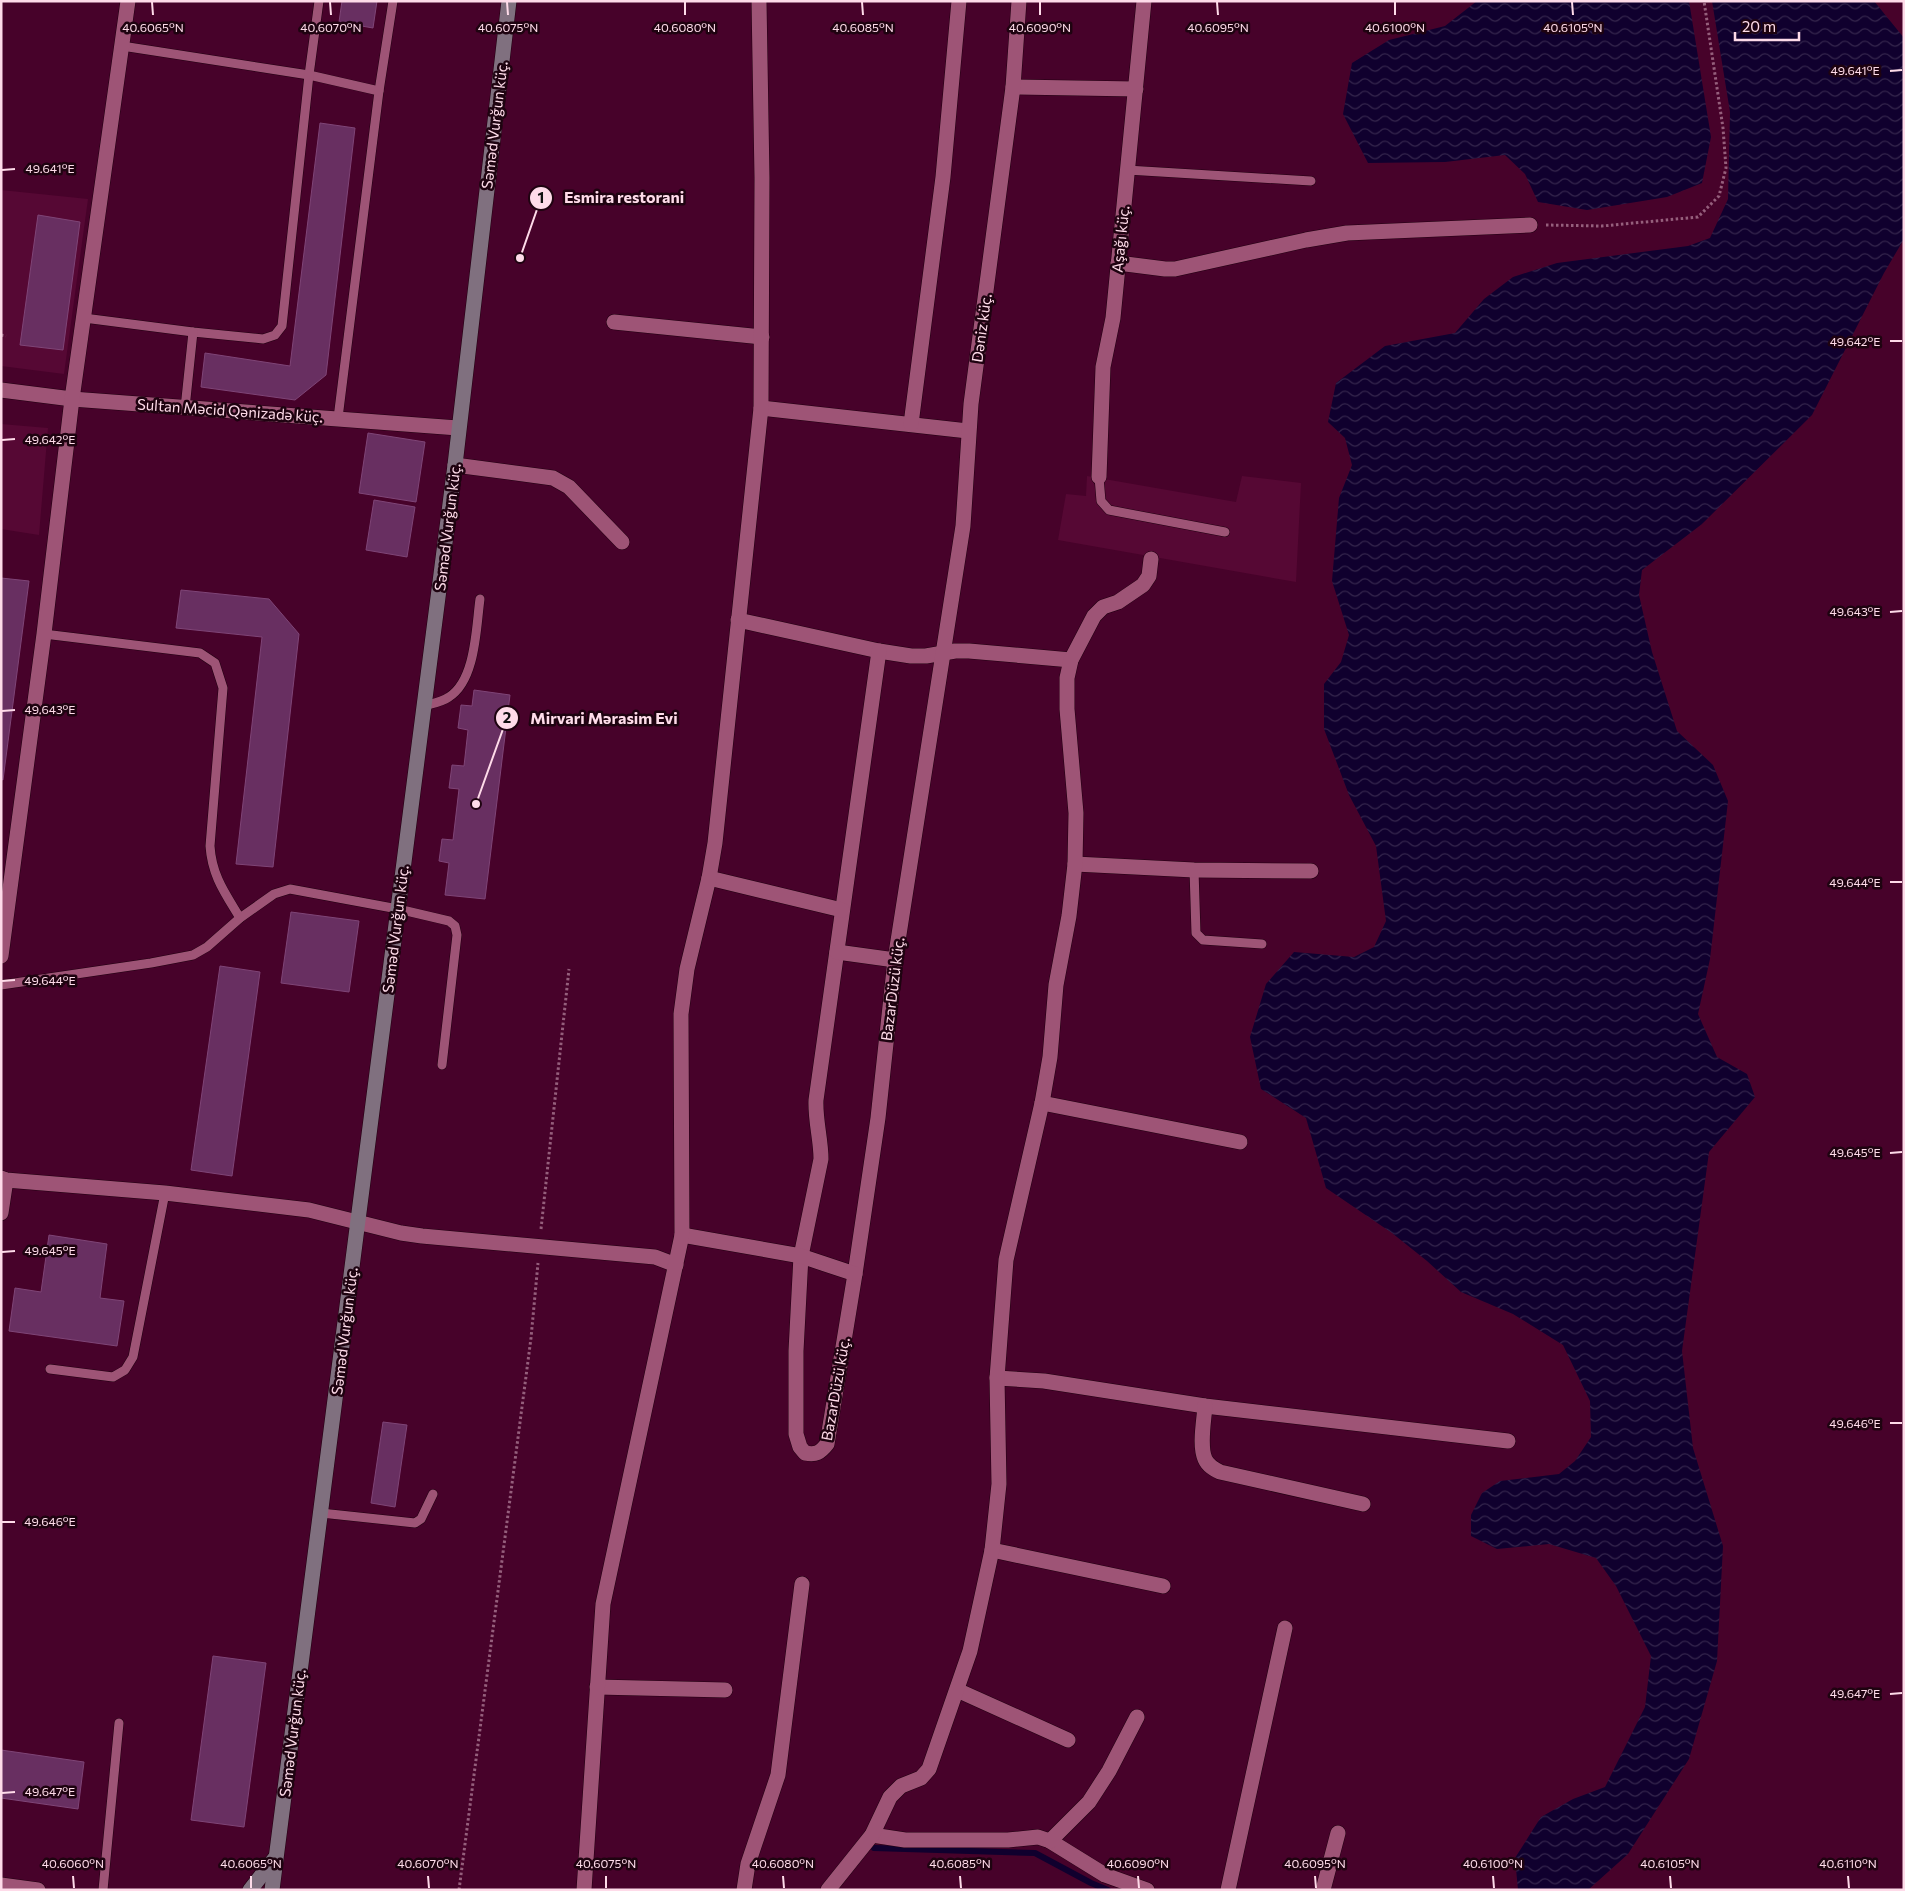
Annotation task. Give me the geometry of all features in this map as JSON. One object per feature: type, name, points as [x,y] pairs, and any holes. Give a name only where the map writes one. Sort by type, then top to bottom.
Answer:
[{"type":"main road","name":"Səməd Vurğun küç.","points":[[272,1890],[455,465],[509,1]]},
{"type":"main road","points":[[250,1890],[276,1856]]},
{"type":"street","points":[[1,956],[44,634],[72,399],[128,1]]},
{"type":"street","points":[[584,1890],[603,1604],[682,1235],[681,1014],[686,969],[709,878],[715,843],[761,408],[762,178],[759,1]]},
{"type":"street","points":[[911,424],[944,176],[959,1]]},
{"type":"street","name":"Dəniz küç.","points":[[942,654],[962,526],[968,431],[1013,87],[1019,1]]},
{"type":"street","name":"Aşağı küç.","points":[[1099,477],[1103,367],[1113,318],[1144,1]]},
{"type":"street","points":[[1013,87],[1136,89]]},
{"type":"street","points":[[1118,263],[1176,269],[1306,240],[1347,233],[1530,224]]},
{"type":"street","points":[[614,322],[762,337]]},
{"type":"street","name":"Sultan Məcid Qənizadə küç.","points":[[1,390],[72,399],[458,428]]},
{"type":"street","points":[[761,408],[968,431]]},
{"type":"street","points":[[455,465],[552,478],[569,487],[622,542]]},
{"type":"street","points":[[828,1890],[872,1835],[890,1797],[901,1786],[921,1778],[929,1769],[970,1651],[992,1550],[999,1484],[997,1378],[1006,1260],[1042,1103],[1050,1057],[1056,985],[1069,916],[1075,864],[1076,813],[1066,709],[1067,678],[1071,660],[1094,616],[1103,607],[1118,602],[1143,584],[1149,576],[1151,559]]},
{"type":"street","points":[[738,620],[879,651],[911,656],[969,650],[1071,660]]},
{"type":"street","name":"BazarDüzü küç.","points":[[879,651],[816,1100],[815,1117],[821,1147],[821,1159],[801,1256],[796,1351],[796,1434],[800,1447],[805,1453],[814,1454],[822,1452],[827,1444],[855,1274],[878,1118],[895,960],[942,654]]},
{"type":"street","points":[[1075,864],[1194,870],[1311,872]]},
{"type":"street","points":[[709,878],[842,910]]},
{"type":"street","points":[[837,952],[895,960]]},
{"type":"street","points":[[1042,1103],[1240,1142]]},
{"type":"street","points":[[1,1213],[4,1179],[165,1193],[309,1210],[402,1234],[656,1257],[676,1265]]},
{"type":"street","points":[[682,1235],[801,1256],[855,1274]]},
{"type":"street","points":[[997,1378],[1044,1381],[1205,1406],[1508,1441]]},
{"type":"street","points":[[1205,1406],[1203,1447],[1205,1459],[1211,1467],[1220,1472],[1363,1504]]},
{"type":"street","points":[[992,1550],[1163,1586]]},
{"type":"street","points":[[744,1890],[748,1864],[778,1775],[802,1584]]},
{"type":"street","points":[[1228,1890],[1285,1628]]},
{"type":"street","points":[[597,1687],[725,1690]]},
{"type":"street","points":[[957,1690],[1068,1740]]},
{"type":"street","points":[[1050,1842],[1089,1802],[1109,1771],[1137,1717]]},
{"type":"street","points":[[1323,1890],[1338,1832]]},
{"type":"street","points":[[872,1835],[905,1840],[1008,1840],[1038,1837],[1050,1842],[1105,1875],[1147,1890]]},
{"type":"street","points":[[1,1885],[38,1890]]},
{"type":"lane","points":[[84,318],[263,339],[275,336],[282,326],[309,75],[319,1]]},
{"type":"lane","points":[[338,418],[379,91],[393,1]]},
{"type":"lane","points":[[122,46],[309,75],[379,91]]},
{"type":"lane","points":[[1127,170],[1311,180]]},
{"type":"lane","points":[[185,408],[193,332]]},
{"type":"lane","points":[[1099,477],[1101,501],[1109,510],[1225,532]]},
{"type":"lane","points":[[424,706],[449,698],[460,686],[470,669],[480,599]]},
{"type":"lane","points":[[44,634],[200,653],[215,663],[223,688],[210,846],[211,863],[215,875],[240,918]]},
{"type":"lane","points":[[1194,870],[1196,933],[1203,940],[1262,944]]},
{"type":"lane","points":[[1,986],[142,965],[193,955],[207,947],[240,918],[274,894],[290,889],[398,909],[449,921],[455,926],[457,935],[442,1065]]},
{"type":"lane","points":[[50,1369],[113,1376],[125,1370],[133,1357],[165,1193]]},
{"type":"lane","points":[[321,1513],[414,1523],[421,1519],[433,1494]]},
{"type":"lane","points":[[103,1890],[119,1723]]},
{"type":"path","points":[[1530,224],[1602,226],[1698,217],[1719,196],[1726,168],[1704,1]]},
{"type":"path","points":[[459,1890],[531,1338],[569,969]]},
{"type":"shaded area","points":[[1,190],[88,199],[64,374],[1,366]]},
{"type":"shaded area","points":[[1,424],[48,428],[39,535],[1,529]]},
{"type":"shaded area","points":[[1087,476],[1236,502],[1242,476],[1301,483],[1296,582],[1058,540],[1066,494],[1086,496]]},
{"type":"water","points":[[1477,1],[1689,1],[1711,137],[1702,183],[1667,197],[1587,210],[1538,202],[1525,174],[1505,155],[1445,162],[1368,163],[1343,114],[1352,63],[1389,40],[1445,26]]},
{"type":"water","points":[[1712,1],[1874,1],[1904,38],[1904,239],[1884,273],[1812,415],[1702,524],[1642,570],[1639,595],[1652,652],[1677,731],[1713,765],[1728,801],[1710,959],[1698,1014],[1717,1057],[1747,1074],[1755,1097],[1709,1152],[1682,1351],[1693,1448],[1723,1546],[1717,1661],[1689,1759],[1628,1854],[1588,1890],[1518,1890],[1515,1858],[1541,1817],[1573,1799],[1605,1787],[1645,1707],[1651,1656],[1616,1586],[1596,1558],[1549,1544],[1497,1549],[1471,1536],[1471,1515],[1482,1493],[1500,1481],[1559,1474],[1575,1461],[1591,1437],[1590,1401],[1563,1345],[1513,1314],[1461,1292],[1392,1233],[1326,1188],[1306,1118],[1261,1089],[1250,1037],[1266,984],[1294,952],[1354,957],[1374,947],[1386,921],[1376,846],[1349,795],[1324,729],[1324,684],[1341,662],[1349,635],[1332,581],[1339,498],[1352,465],[1345,438],[1328,422],[1336,383],[1385,346],[1455,333],[1484,299],[1513,277],[1557,263],[1688,246],[1710,238],[1728,199],[1730,112]]},
{"type":"building","points":[[342,1],[377,1],[373,28],[339,22]]},
{"type":"building","points":[[320,123],[355,128],[326,375],[295,400],[201,387],[205,353],[290,366]]},
{"type":"building","points":[[38,215],[80,222],[63,350],[20,345]]},
{"type":"building","points":[[368,433],[425,442],[416,502],[359,493]]},
{"type":"building","points":[[374,500],[415,507],[407,557],[366,550]]},
{"type":"building","points":[[1,578],[29,581],[3,780],[1,779]]},
{"type":"building","points":[[181,590],[269,599],[299,634],[273,867],[236,864],[262,637],[176,628]]},
{"type":"building","points":[[474,690],[510,695],[485,899],[445,895],[449,863],[439,861],[442,839],[453,840],[459,789],[449,788],[452,765],[464,766],[468,730],[458,728],[461,705],[472,706]]},
{"type":"building","points":[[291,912],[359,921],[349,992],[281,983]]},
{"type":"building","points":[[220,966],[260,972],[232,1176],[191,1170]]},
{"type":"building","points":[[49,1235],[107,1244],[100,1298],[124,1301],[117,1346],[9,1331],[15,1288],[41,1292]]},
{"type":"building","points":[[383,1422],[407,1425],[395,1507],[371,1503]]},
{"type":"building","points":[[213,1656],[266,1663],[244,1827],[191,1820]]},
{"type":"building","points":[[1,1750],[84,1762],[78,1809],[1,1798]]},
{"type":"waterway","points":[[874,1848],[1035,1853],[1108,1890]]},
{"type":"place","name":"Esmira restorani","points":[[520,258]]},
{"type":"place","name":"Mirvari Mərasim Evi","points":[[476,804]]}]
